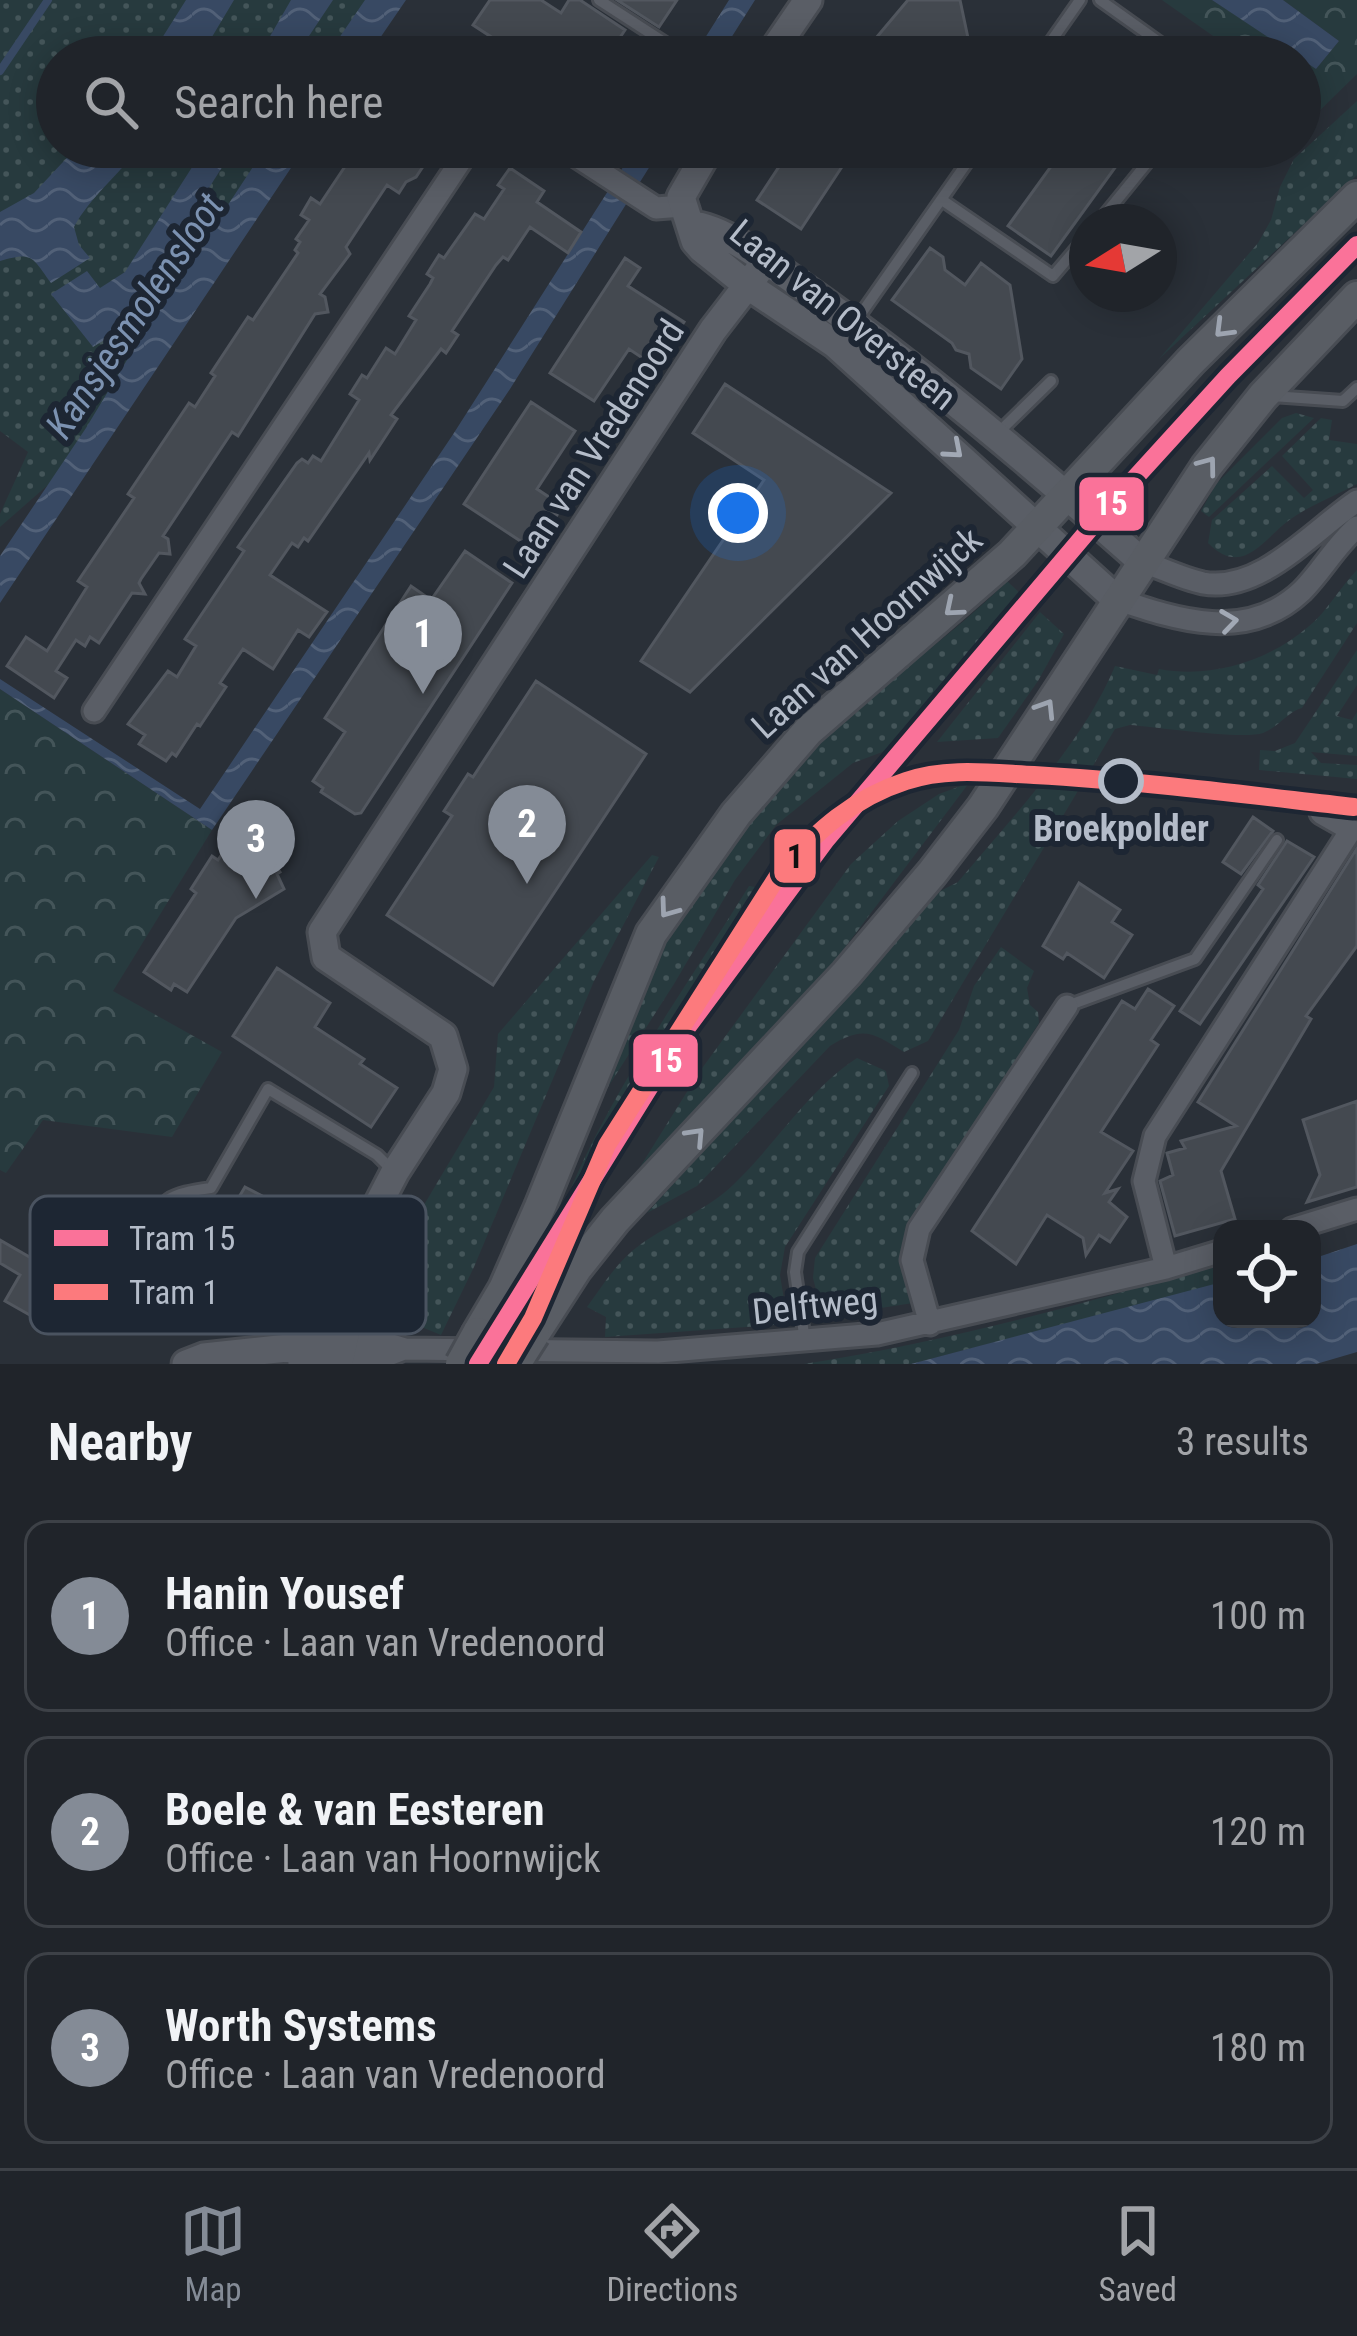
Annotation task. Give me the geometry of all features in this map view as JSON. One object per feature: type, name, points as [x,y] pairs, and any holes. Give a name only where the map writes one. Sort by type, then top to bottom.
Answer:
[{"type":"main road","name":"Laan van Hoornwijck","points":[[461,1364],[503,1289],[540,1207],[651,934],[736,814],[808,731],[973,591],[1191,361],[1357,197]]},
{"type":"main road","points":[[515,1364],[576,1269],[615,1220],[846,974],[932,873],[983,807],[1207,466],[1263,396],[1357,297]]},
{"type":"street","points":[[780,36],[798,4]]},
{"type":"street","points":[[94,711],[456,168]]},
{"type":"street","points":[[594,168],[656,208],[687,215],[685,187],[697,168]]},
{"type":"street","name":"Laan van Oversteen","points":[[687,215],[766,261],[854,323],[997,434],[1141,561]]},
{"type":"street","name":"Laan van Oversteen","points":[[687,215],[702,249],[835,344],[1116,599]]},
{"type":"street","name":"Laan van Vredenoord","points":[[395,1172],[446,1093],[453,1070],[443,1036],[326,957],[322,932],[434,755],[766,261]]},
{"type":"street","points":[[1141,561],[1207,584],[1243,581],[1281,561],[1357,501]]},
{"type":"street","points":[[1116,599],[1174,619],[1223,626],[1266,614],[1300,593],[1357,527]]},
{"type":"street","points":[[1166,1268],[1144,1181],[1155,1136],[1351,830],[1321,813]]},
{"type":"street","points":[[930,1324],[912,1260],[920,1228],[1067,1006]]},
{"type":"street","points":[[382,1196],[395,1172]]},
{"type":"street","points":[[1321,1220],[1357,1209]]},
{"type":"street","name":"Delftweg","points":[[320,1355],[382,1342],[405,1349],[658,1352],[806,1341],[930,1324],[1213,1254]]},
{"type":"street","points":[[186,1364],[204,1357],[320,1355]]},
{"type":"lane","points":[[598,0],[654,36]]},
{"type":"lane","points":[[1055,36],[1080,0]]},
{"type":"lane","points":[[1100,0],[1151,36]]},
{"type":"lane","points":[[854,323],[964,168]]},
{"type":"lane","points":[[1114,204],[1144,168]]},
{"type":"lane","points":[[942,200],[1053,276],[1069,257]]},
{"type":"lane","points":[[997,434],[1051,381]]},
{"type":"lane","points":[[1263,396],[1343,401],[1357,388]]},
{"type":"lane","points":[[1067,1006],[1195,959],[1277,840]]},
{"type":"lane","points":[[806,1341],[795,1272],[797,1252],[912,1073]]},
{"type":"lane","points":[[172,1196],[212,1188],[268,1089],[377,1155],[395,1172]]},
{"type":"green space","points":[[0,0],[379,0],[356,36],[36,36],[36,168],[267,168],[49,484],[0,527],[0,514],[28,452],[0,431]]},
{"type":"green space","points":[[1162,0],[1212,0],[1267,36],[1213,36]]},
{"type":"green space","points":[[1283,0],[1357,0],[1357,74],[1321,109],[1321,63],[1339,41]]},
{"type":"green space","points":[[1357,101],[1357,175],[1159,359],[1258,243],[1290,168],[1321,168],[1321,134]]},
{"type":"green space","points":[[1296,413],[1314,418],[1209,517],[1201,511],[1216,484],[1282,418]]},
{"type":"green space","points":[[1321,418],[1332,420],[1329,440],[1357,444],[1357,484],[1288,521],[1251,553],[1231,557],[1220,553],[1208,543],[1212,520],[1272,466],[1304,498],[1313,490],[1282,456]]},
{"type":"green space","points":[[1357,570],[1357,623],[1302,708],[1253,735],[1130,725],[1115,729],[928,1041],[904,1052],[876,1036],[860,1034],[830,1046],[697,1186],[647,1213],[932,895],[958,882],[1066,751],[1115,666],[1157,675],[1159,669],[1219,669],[1257,658],[1308,627]]},
{"type":"green space","points":[[1007,581],[1023,596],[893,748],[853,763],[776,825],[735,880],[583,1126],[602,1071],[652,963],[715,861],[752,813],[833,728]]},
{"type":"green space","points":[[1040,612],[1064,634],[998,738],[937,742]]},
{"type":"green space","points":[[1357,650],[1357,685],[1337,716],[1352,720],[1357,712],[1357,756],[1311,752],[1321,763],[1357,765],[1357,779],[1259,770],[1260,750],[1275,751],[1295,743]]},
{"type":"green space","points":[[0,689],[212,830],[113,991],[222,1052],[172,1137],[43,1120],[6,1173],[0,1170]]},
{"type":"green space","points":[[969,783],[837,958],[620,1199],[700,1071],[851,864],[898,821],[939,794]]},
{"type":"green space","points":[[857,791],[686,1016],[556,1226],[618,1094],[749,886],[755,887],[813,820]]},
{"type":"green space","points":[[652,855],[659,857],[594,981],[441,1335],[426,1329],[426,1201],[494,1087],[498,1034]]},
{"type":"green space","points":[[1001,947],[1034,971],[1027,988],[1039,1023],[912,1225],[904,1247],[913,1303],[823,1317],[813,1278],[815,1258],[959,1030],[974,986]]},
{"type":"green space","points":[[857,1058],[886,1071],[889,1086],[785,1247],[780,1275],[788,1324],[605,1337],[606,1317],[587,1307],[618,1265],[641,1244],[723,1193],[808,1101]]},
{"type":"green space","points":[[1213,1266],[1213,1285],[911,1364],[804,1364],[910,1345]]},
{"type":"water","points":[[186,0],[234,0],[213,36],[163,36]]},
{"type":"water","points":[[291,0],[333,0],[309,36],[270,36]]},
{"type":"water","points":[[365,0],[406,0],[381,36],[340,36]]},
{"type":"water","points":[[729,0],[755,0],[732,36],[706,36]]},
{"type":"water","points":[[1212,0],[1283,0],[1339,41],[1321,63],[1321,36],[1266,36]]},
{"type":"water","points":[[57,168],[121,168],[74,227],[79,245],[90,258],[51,283],[31,258],[0,261],[0,212],[34,193]]},
{"type":"water","points":[[192,168],[222,168],[128,315],[147,328],[252,168],[291,168],[0,603],[0,556],[136,345],[117,332],[93,347],[51,294],[87,271],[100,288],[125,272]]},
{"type":"water","points":[[623,168],[649,168],[510,389],[212,830],[0,689],[0,679],[200,809],[452,436]]},
{"type":"water","points":[[1357,1244],[1357,1352],[1316,1364],[911,1364],[1213,1284],[1213,1328],[1321,1328],[1321,1256]]},
{"type":"building","points":[[490,0],[541,0],[561,13],[569,0],[580,0],[625,30],[621,36],[490,36],[473,25]]},
{"type":"building","points":[[617,0],[677,0],[659,27]]},
{"type":"building","points":[[908,0],[960,0],[968,36],[878,36]]},
{"type":"building","points":[[344,168],[422,168],[399,193],[387,185],[346,247],[350,254],[320,294],[328,312],[315,314],[238,436],[232,432],[163,536],[170,554],[159,553],[141,579],[145,594],[132,593],[99,643],[90,637],[85,646],[76,640],[56,671],[67,678],[54,698],[7,666],[26,637],[47,651],[87,587],[78,581],[134,498],[128,494],[189,403],[195,407],[248,317],[253,320],[298,253],[296,239],[309,220],[301,215],[311,198],[320,204]]},
{"type":"building","points":[[510,168],[544,191],[537,202],[581,232],[568,253],[530,227],[508,260],[503,257],[496,265],[452,331],[458,335],[446,353],[441,349],[391,415],[397,419],[370,460],[369,453],[308,541],[304,538],[298,547],[292,543],[270,575],[327,612],[309,637],[298,630],[273,669],[243,649],[220,683],[226,687],[200,726],[176,756],[172,753],[166,761],[139,744],[145,735],[128,724],[168,671],[177,677],[196,646],[185,639],[244,551],[238,547],[297,463],[302,459],[308,463],[313,456],[321,461],[359,400],[350,394],[362,375],[367,378],[386,348],[395,354],[416,320],[409,316],[433,278],[427,274],[439,255],[444,258],[475,214],[484,219],[504,189],[498,185]]},
{"type":"building","points":[[778,168],[841,168],[801,229],[757,200]]},
{"type":"building","points":[[1050,168],[1115,168],[1089,204],[1069,204],[1069,231],[1051,256],[1008,226]]},
{"type":"building","points":[[930,248],[943,257],[945,270],[965,285],[981,263],[1010,285],[1022,359],[1001,389],[971,368],[969,354],[956,350],[892,300]]},
{"type":"building","points":[[625,258],[640,268],[628,286],[684,322],[661,357],[652,353],[647,361],[629,349],[594,401],[550,373]]},
{"type":"building","points":[[725,384],[891,493],[690,692],[641,661],[764,480],[693,433]]},
{"type":"building","points":[[531,402],[575,431],[537,489],[555,501],[550,509],[557,515],[534,550],[464,504]]},
{"type":"building","points":[[465,551],[512,583],[361,813],[355,814],[321,792],[323,788],[313,781],[345,732],[325,718],[411,586],[431,600]]},
{"type":"building","points":[[536,681],[646,754],[493,985],[387,915],[452,816],[444,811],[468,774],[473,777]]},
{"type":"building","points":[[246,817],[280,872],[284,889],[236,918],[187,992],[174,984],[171,990],[144,972],[196,893],[191,889],[212,856],[218,860]]},
{"type":"building","points":[[1253,817],[1273,831],[1241,874],[1223,862]]},
{"type":"building","points":[[1287,841],[1314,857],[1200,1024],[1180,1011],[1263,889],[1258,885]]},
{"type":"building","points":[[1357,848],[1357,946],[1306,1016],[1311,1019],[1221,1171],[1235,1219],[1213,1220],[1213,1225],[1175,1236],[1160,1181],[1173,1175],[1167,1153],[1185,1148],[1181,1141],[1236,1126],[1198,1102]]},
{"type":"building","points":[[1079,883],[1120,910],[1112,922],[1132,935],[1104,978],[1067,953],[1063,959],[1043,946]]},
{"type":"building","points":[[277,968],[330,1003],[315,1027],[397,1088],[371,1127],[233,1036]]},
{"type":"building","points":[[1148,989],[1174,1006],[1151,1040],[1158,1045],[1101,1132],[1133,1151],[1105,1193],[1118,1189],[1109,1202],[1127,1217],[1110,1242],[1099,1235],[1086,1255],[1083,1238],[1047,1215],[1016,1264],[972,1231],[1122,1001],[1135,1009]]},
{"type":"building","points":[[1357,1101],[1357,1187],[1307,1202],[1320,1175],[1303,1120]]},
{"type":"building","points":[[245,1187],[262,1196],[240,1196]]},
{"type":"building","points":[[0,1240],[30,1257],[30,1315],[5,1301],[20,1275],[0,1263]]},
{"type":"waterway","points":[[0,71],[48,0]]},
{"type":"tram line","name":"15","points":[[478,1364],[683,1033],[826,840],[1104,512],[1357,245]]},
{"type":"tram line","name":"1","points":[[506,1364],[533,1318],[607,1145],[781,871],[822,829],[853,806],[906,781],[969,772],[1114,781],[1354,807]]},
{"type":"place","name":"Hanin Yousef","points":[[423,694]]},
{"type":"place","name":"Broekpolder","points":[[1121,781]]},
{"type":"place","name":"Boele & van Eesteren","points":[[527,884]]},
{"type":"place","name":"Worth Systems","points":[[256,899]]},
{"type":"water label","name":"Kansjesmolensloot","points":[[135,316]]}]
